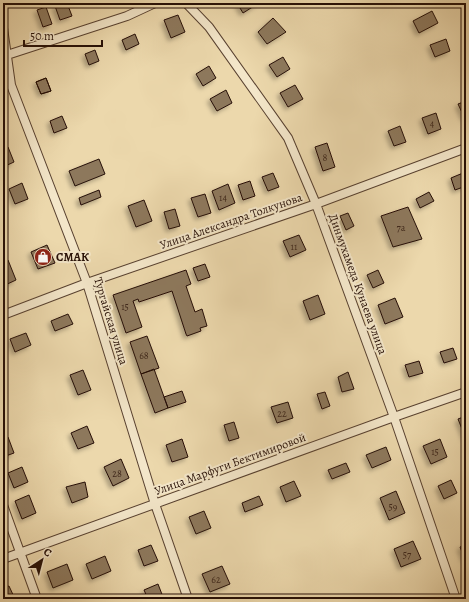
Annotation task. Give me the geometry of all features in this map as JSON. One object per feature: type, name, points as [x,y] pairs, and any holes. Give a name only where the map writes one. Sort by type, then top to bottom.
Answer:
[{"type":"street","points":[[5,56],[127,16],[155,3]]},
{"type":"street","name":"Динмухамеда Кунаева улица","points":[[186,3],[208,27],[288,138],[316,204],[394,417],[456,599]]},
{"type":"street","name":"Тургайская улица","points":[[3,28],[5,56],[11,84],[87,283],[155,504],[188,599]]},
{"type":"street","name":"Улица Александра Толкунова","points":[[3,315],[87,283],[316,204],[466,148]]},
{"type":"street","name":"Улица Марфуги Бектимировой","points":[[3,559],[466,392]]},
{"type":"street","points":[[3,505],[37,599]]},
{"type":"building","points":[[67,3],[72,16],[60,20],[55,6]]},
{"type":"building","points":[[237,3],[259,3],[243,13]]},
{"type":"building","points":[[46,7],[52,24],[43,27],[37,10]]},
{"type":"building","points":[[432,11],[438,23],[419,33],[413,21]]},
{"type":"building","points":[[178,15],[185,32],[171,38],[164,20]]},
{"type":"building","points":[[273,18],[286,32],[267,44],[258,32]]},
{"type":"building","points":[[135,34],[139,44],[126,50],[122,40]]},
{"type":"building","points":[[446,39],[450,51],[435,57],[430,45]]},
{"type":"building","points":[[95,50],[99,61],[89,65],[85,54]]},
{"type":"building","points":[[283,57],[290,69],[277,77],[269,65]]},
{"type":"building","points":[[209,66],[216,78],[203,86],[196,74]]},
{"type":"building","points":[[46,78],[51,91],[41,94],[36,82]]},
{"type":"building","points":[[46,78],[51,91],[41,94],[36,82]]},
{"type":"building","points":[[295,85],[303,99],[288,107],[280,93]]},
{"type":"building","points":[[226,90],[232,103],[217,111],[210,99]]},
{"type":"building","points":[[466,101],[466,118],[465,119],[458,104]]},
{"type":"building","points":[[436,113],[441,129],[428,134],[422,118]]},
{"type":"building","points":[[62,116],[67,128],[54,133],[50,121]]},
{"type":"building","points":[[400,126],[406,142],[394,146],[388,131]]},
{"type":"building","points":[[327,143],[335,167],[323,171],[315,147]]},
{"type":"building","points":[[8,147],[14,162],[3,167],[3,150]]},
{"type":"building","points":[[99,159],[105,174],[75,186],[69,171]]},
{"type":"building","points":[[273,173],[279,187],[268,191],[262,177]]},
{"type":"building","points":[[463,173],[466,186],[455,190],[451,178]]},
{"type":"building","points":[[250,181],[255,196],[243,200],[238,185]]},
{"type":"building","points":[[22,183],[28,199],[15,204],[9,189]]},
{"type":"building","points":[[228,184],[235,203],[219,210],[212,191]]},
{"type":"building","points":[[99,190],[101,197],[81,205],[79,198]]},
{"type":"building","points":[[429,192],[434,201],[420,208],[416,199]]},
{"type":"building","points":[[205,194],[211,213],[198,217],[191,198]]},
{"type":"building","points":[[144,200],[152,221],[136,227],[128,206]]},
{"type":"building","points":[[408,207],[422,239],[393,247],[381,216]]},
{"type":"building","points":[[175,209],[180,226],[169,229],[164,212]]},
{"type":"building","points":[[348,213],[354,226],[346,230],[340,216]]},
{"type":"building","points":[[299,235],[306,250],[290,257],[283,241]]},
{"type":"building","name":"СМАК","points":[[47,245],[55,263],[38,269],[31,252]]},
{"type":"building","points":[[8,260],[16,280],[3,286],[3,262]]},
{"type":"building","points":[[205,264],[210,277],[198,281],[193,268]]},
{"type":"building","points":[[186,270],[191,284],[186,286],[195,312],[202,309],[207,326],[200,328],[201,331],[187,336],[172,291],[139,302],[138,299],[133,301],[142,327],[126,333],[113,295]]},
{"type":"building","points":[[378,270],[384,283],[373,288],[367,275]]},
{"type":"building","points":[[318,295],[325,314],[310,320],[303,301]]},
{"type":"building","points":[[395,298],[403,317],[385,324],[378,305]]},
{"type":"building","points":[[68,314],[73,324],[55,331],[51,321]]},
{"type":"building","points":[[26,333],[31,345],[15,352],[10,339]]},
{"type":"building","points":[[147,336],[159,368],[141,374],[130,342]]},
{"type":"building","points":[[453,348],[457,359],[444,363],[440,352]]},
{"type":"building","points":[[419,361],[423,373],[409,377],[405,365]]},
{"type":"building","points":[[154,369],[168,408],[155,413],[141,374]]},
{"type":"building","points":[[83,370],[91,390],[78,395],[70,375]]},
{"type":"building","points":[[348,372],[354,389],[342,392],[338,377]]},
{"type":"building","points":[[182,391],[186,402],[168,408],[164,397]]},
{"type":"building","points":[[325,392],[330,406],[322,409],[317,394]]},
{"type":"building","points":[[288,402],[293,418],[277,423],[271,407]]},
{"type":"building","points":[[466,416],[466,439],[458,419]]},
{"type":"building","points":[[234,422],[239,438],[229,441],[224,425]]},
{"type":"building","points":[[87,426],[94,443],[78,449],[71,433]]},
{"type":"building","points":[[8,437],[14,453],[3,457],[3,439]]},
{"type":"building","points":[[182,439],[188,457],[172,462],[166,445]]},
{"type":"building","points":[[440,439],[447,457],[431,464],[423,446]]},
{"type":"building","points":[[386,447],[391,460],[372,468],[366,455]]},
{"type":"building","points":[[121,459],[129,478],[113,486],[104,467]]},
{"type":"building","points":[[346,463],[350,472],[332,479],[328,470]]},
{"type":"building","points":[[22,467],[28,482],[14,488],[8,473]]},
{"type":"building","points":[[451,480],[457,493],[444,499],[438,486]]},
{"type":"building","points":[[294,481],[301,496],[286,502],[280,487]]},
{"type":"building","points":[[85,482],[88,497],[72,503],[66,487]]},
{"type":"building","points":[[396,491],[405,513],[389,520],[380,498]]},
{"type":"building","points":[[29,495],[36,513],[22,519],[15,501]]},
{"type":"building","points":[[259,496],[263,505],[245,512],[242,503]]},
{"type":"building","points":[[204,511],[211,528],[196,534],[189,517]]},
{"type":"building","points":[[413,541],[421,559],[401,567],[394,549]]},
{"type":"building","points":[[466,544],[466,560],[465,560],[460,547]]},
{"type":"building","points":[[151,545],[158,561],[144,566],[138,550]]},
{"type":"building","points":[[105,556],[111,571],[92,579],[86,564]]},
{"type":"building","points":[[67,564],[73,580],[53,588],[47,572]]},
{"type":"building","points":[[222,566],[230,584],[210,592],[202,574]]},
{"type":"building","points":[[158,584],[163,597],[158,599],[148,599],[144,590]]},
{"type":"building","points":[[9,586],[15,599],[3,599],[3,588]]},
{"type":"place","name":"СМАК","points":[[43,257]]}]
